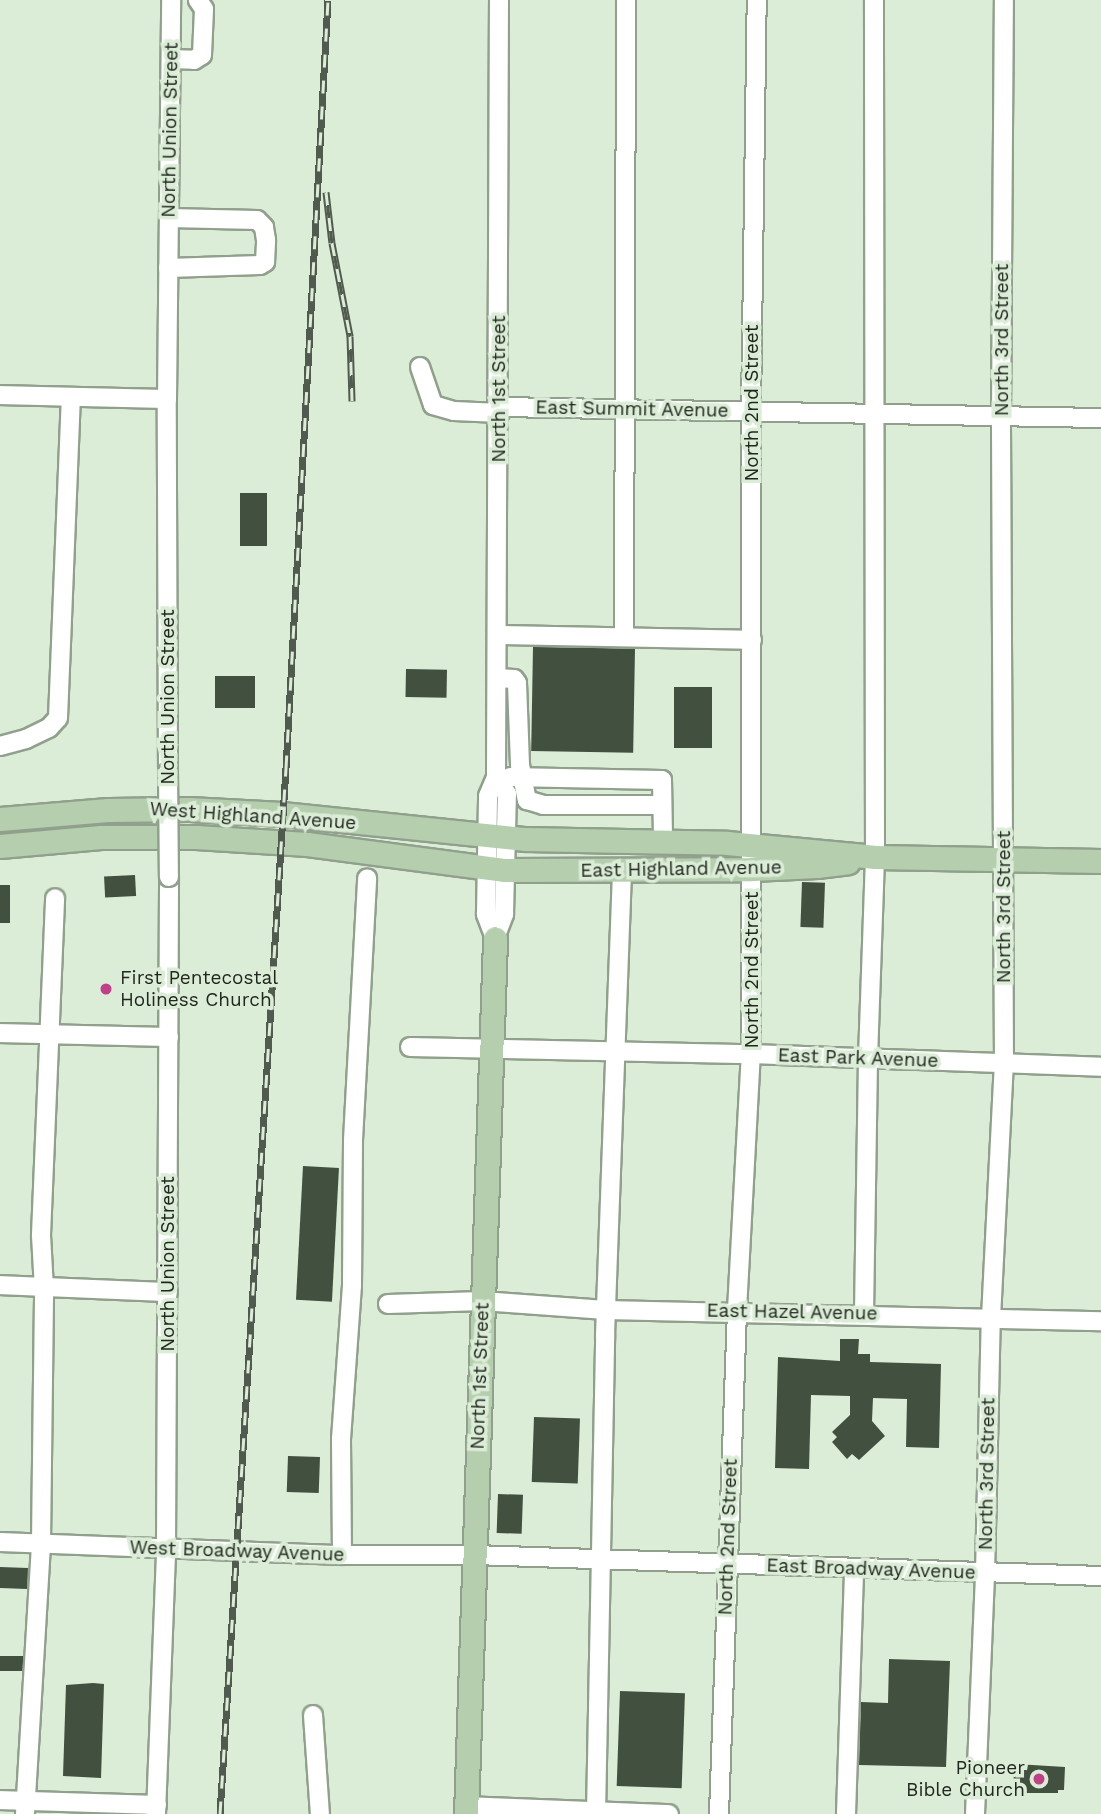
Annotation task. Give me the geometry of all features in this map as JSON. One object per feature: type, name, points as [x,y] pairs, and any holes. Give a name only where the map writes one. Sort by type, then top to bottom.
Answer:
[{"type":"main road","name":"West Highland Avenue","points":[[0,819],[108,810],[189,809],[282,814],[496,837]]},
{"type":"main road","name":"West Highland Avenue","points":[[0,846],[101,837],[196,837],[307,844],[496,869]]},
{"type":"main road","name":"East Highland Avenue","points":[[496,837],[752,844],[876,857],[1101,860]]},
{"type":"main road","name":"East Highland Avenue","points":[[496,869],[752,869],[817,866],[876,857]]},
{"type":"main road","name":"North 1st Street","points":[[466,1810],[495,938]]},
{"type":"street","name":"North Union Street","points":[[157,1809],[166,1548],[168,1292],[167,399],[171,0]]},
{"type":"street","points":[[170,59],[194,60],[202,55],[204,9],[198,0]]},
{"type":"street","name":"North 1st Street","points":[[495,938],[486,914],[496,869],[496,837],[507,794],[496,777],[499,0]]},
{"type":"street","points":[[624,637],[626,0]]},
{"type":"street","name":"North 2nd Street","points":[[719,1814],[737,1310],[751,1054],[751,410],[757,0]]},
{"type":"street","points":[[864,1314],[868,1058],[876,857],[874,0]]},
{"type":"street","name":"North 3rd Street","points":[[975,1814],[985,1573],[990,1318],[1004,1064],[1001,416],[1004,0]]},
{"type":"street","points":[[168,268],[260,265],[265,262],[267,240],[264,227],[257,219],[169,218]]},
{"type":"street","name":"East Summit Avenue","points":[[421,367],[433,405],[454,411],[751,410],[1101,418]]},
{"type":"street","points":[[0,395],[167,399]]},
{"type":"street","points":[[0,747],[26,740],[49,727],[58,718],[71,397]]},
{"type":"street","points":[[497,635],[752,640]]},
{"type":"street","points":[[497,678],[514,679],[517,683],[524,794],[535,804],[662,805]]},
{"type":"street","points":[[496,777],[662,780],[663,840]]},
{"type":"street","points":[[596,1813],[607,1310],[622,870]]},
{"type":"street","points":[[342,1555],[341,1439],[352,1285],[353,1140],[367,878]]},
{"type":"street","points":[[25,1807],[41,1543],[44,1289],[41,1235],[55,898]]},
{"type":"street","points":[[0,1033],[169,1037]]},
{"type":"street","name":"East Park Avenue","points":[[410,1047],[615,1050],[1101,1067]]},
{"type":"street","points":[[0,1285],[44,1289],[168,1292]]},
{"type":"street","name":"East Hazel Avenue","points":[[388,1304],[482,1301],[607,1310],[737,1310],[1101,1321]]},
{"type":"street","name":"West Broadway Avenue","points":[[0,1542],[342,1555],[474,1555]]},
{"type":"street","name":"East Broadway Avenue","points":[[474,1555],[1101,1576]]},
{"type":"street","points":[[846,1814],[854,1569]]},
{"type":"street","points":[[313,1715],[320,1814]]},
{"type":"street","points":[[0,1800],[25,1807],[157,1809]]},
{"type":"street","points":[[466,1810],[669,1814]]},
{"type":"building","points":[[240,493],[267,493],[267,546],[240,546]]},
{"type":"building","points":[[533,647],[635,649],[633,753],[531,751]]},
{"type":"building","points":[[406,669],[447,670],[447,698],[406,697]]},
{"type":"building","points":[[215,676],[255,676],[255,708],[215,708]]},
{"type":"building","points":[[674,687],[712,687],[712,748],[674,748]]},
{"type":"building","points":[[135,875],[136,896],[105,898],[104,877]]},
{"type":"building","points":[[802,882],[825,883],[823,928],[800,927]]},
{"type":"building","points":[[0,885],[10,885],[10,923],[0,923]]},
{"type":"building","points":[[303,1166],[339,1168],[332,1302],[296,1300]]},
{"type":"building","points":[[840,1339],[859,1339],[858,1354],[870,1354],[870,1362],[941,1364],[939,1448],[906,1447],[907,1399],[873,1398],[872,1421],[885,1436],[859,1460],[852,1454],[847,1459],[832,1442],[837,1437],[832,1432],[850,1415],[850,1396],[811,1395],[809,1469],[775,1468],[778,1357],[840,1361]]},
{"type":"building","points":[[534,1417],[580,1419],[578,1484],[532,1482]]},
{"type":"building","points":[[288,1456],[320,1457],[319,1493],[287,1492]]},
{"type":"building","points":[[498,1494],[523,1495],[522,1534],[497,1533]]},
{"type":"building","points":[[0,1567],[28,1568],[27,1589],[0,1588]]},
{"type":"building","points":[[0,1656],[23,1656],[23,1671],[0,1671]]},
{"type":"building","points":[[889,1659],[950,1661],[946,1767],[859,1765],[861,1702],[888,1703]]},
{"type":"building","points":[[104,1684],[101,1778],[63,1776],[66,1685]]},
{"type":"building","points":[[620,1691],[685,1693],[682,1788],[617,1786]]},
{"type":"building","name":"Pioneer Bible Church","points":[[1014,1764],[1065,1767],[1064,1790],[1058,1790],[1058,1793],[1025,1793],[1025,1797],[1013,1796]]},
{"type":"railway","points":[[220,1814],[286,768],[328,0]]},
{"type":"railway","points":[[326,192],[332,243],[350,336],[352,401]]},
{"type":"place","name":"First Pentecostal Holiness Church","points":[[106,989]]},
{"type":"place","name":"Pioneer Bible Church","points":[[1039,1779]]}]
